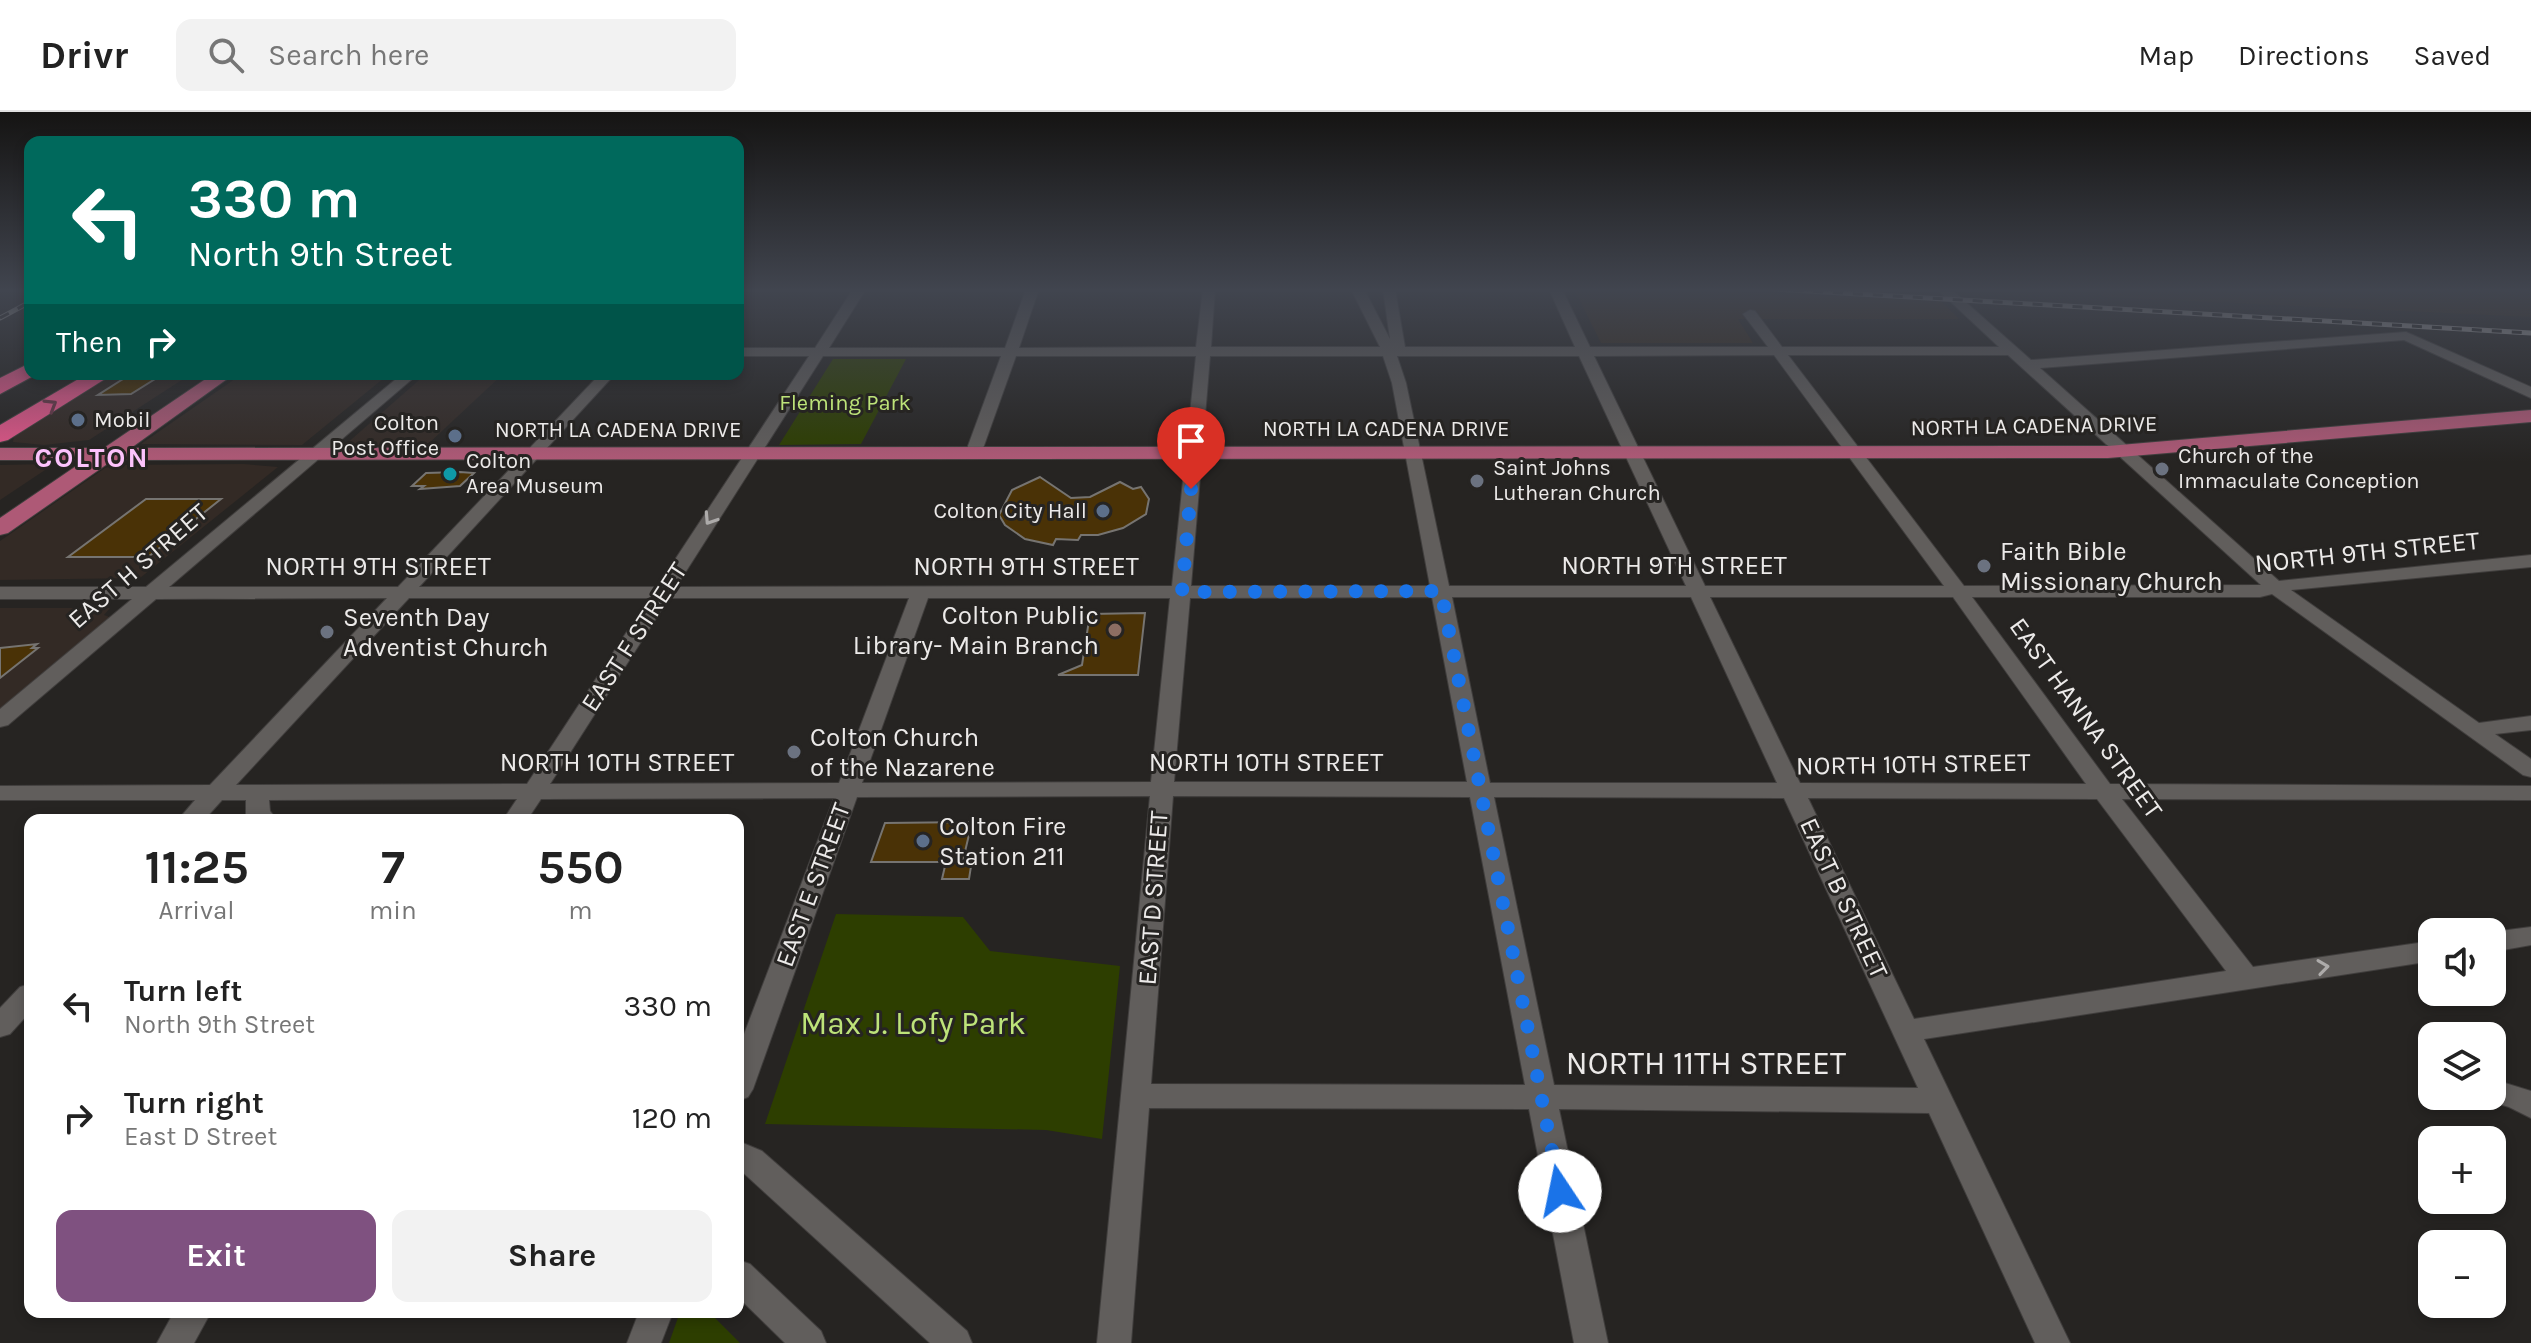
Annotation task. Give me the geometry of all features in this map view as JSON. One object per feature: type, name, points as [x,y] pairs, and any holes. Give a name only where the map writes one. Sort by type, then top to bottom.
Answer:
[{"type":"highway","points":[[0,378],[24,368]]},
{"type":"highway","points":[[0,387],[24,370]]},
{"type":"highway","points":[[0,412],[52,380]]},
{"type":"highway","points":[[0,435],[92,380]]},
{"type":"main road","points":[[0,528],[198,380]]},
{"type":"main road","points":[[0,510],[98,454],[215,380]]},
{"type":"main road","name":"NORTH LA CADENA DRIVE","points":[[0,454],[2122,451],[2524,417]]},
{"type":"street","name":"EAST F STREET","points":[[519,814],[822,346]]},
{"type":"street","points":[[973,454],[1011,346]]},
{"type":"street","name":"EAST D STREET","points":[[1114,1343],[1204,346]]},
{"type":"street","points":[[1374,346],[1387,352],[1398,346]]},
{"type":"street","points":[[1384,346],[1399,383],[1591,1343]]},
{"type":"street","name":"EAST B STREET","points":[[1582,346],[2053,1343]]},
{"type":"street","name":"EAST HANNA STREET","points":[[1773,346],[1958,591],[2102,790],[2246,978]]},
{"type":"street","points":[[2007,346],[2276,588],[2531,770]]},
{"type":"street","points":[[2026,365],[2269,346]]},
{"type":"street","points":[[2429,346],[2531,393]]},
{"type":"street","points":[[744,352],[2012,351]]},
{"type":"street","name":"EAST H STREET","points":[[0,720],[404,380]]},
{"type":"street","points":[[195,814],[602,380]]},
{"type":"street","name":"NORTH 9TH STREET","points":[[0,593],[2260,591],[2531,561]]},
{"type":"street","name":"EAST E STREET","points":[[744,1073],[921,592]]},
{"type":"street","points":[[2474,730],[2531,723]]},
{"type":"street","name":"NORTH 10TH STREET","points":[[0,793],[1162,789],[2531,793]]},
{"type":"street","points":[[257,791],[258,814]]},
{"type":"street","points":[[2506,940],[2531,936]]},
{"type":"street","points":[[1906,1031],[2418,953]]},
{"type":"street","points":[[0,1026],[24,1000]]},
{"type":"street","points":[[2506,1094],[2531,1106]]},
{"type":"street","name":"NORTH 11TH STREET","points":[[1137,1096],[1851,1098],[1938,1101]]},
{"type":"street","points":[[744,1157],[955,1343]]},
{"type":"street","points":[[744,1281],[809,1343]]},
{"type":"street","points":[[174,1343],[190,1318]]},
{"type":"street","points":[[644,1343],[654,1318]]},
{"type":"shaded area","points":[[98,380],[182,380],[89,440],[44,445],[13,442],[14,436]]},
{"type":"shaded area","points":[[233,380],[382,380],[302,445],[141,444]]},
{"type":"shaded area","points":[[419,380],[497,380],[427,445],[345,445]]},
{"type":"shaded area","points":[[243,464],[278,467],[140,578],[0,580],[0,541],[105,468],[115,465]]},
{"type":"shaded area","points":[[0,465],[51,466],[0,500]]},
{"type":"shaded area","points":[[0,608],[110,608],[104,615],[112,618],[0,709]]},
{"type":"green space","name":"Fleming Park","points":[[833,359],[906,359],[861,444],[779,445]]},
{"type":"green space","name":"Max J. Lofy Park","points":[[836,914],[963,917],[990,951],[1120,966],[1102,1139],[1046,1130],[765,1124]]},
{"type":"green space","points":[[678,1318],[715,1318],[740,1343],[669,1343]]},
{"type":"building","points":[[122,380],[153,380],[131,394],[98,395]]},
{"type":"building","points":[[426,473],[474,473],[460,486],[420,489],[424,486],[412,486]]},
{"type":"building","name":"Colton City Hall","points":[[1040,477],[1071,498],[1090,497],[1120,482],[1133,489],[1141,487],[1149,499],[1146,514],[1123,528],[1098,535],[1081,535],[1078,540],[1056,539],[1053,545],[1025,539],[1005,525],[999,515],[1012,490]]},
{"type":"building","points":[[146,499],[221,499],[148,557],[68,557]]},
{"type":"building","name":"Colton Public Library- Main Branch","points":[[1145,613],[1138,675],[1058,675],[1082,665],[1090,614]]},
{"type":"building","points":[[37,644],[32,648],[38,648],[0,678],[0,648]]},
{"type":"building","name":"Colton Fire Station 211","points":[[972,822],[963,860],[972,860],[969,879],[942,879],[946,862],[871,862],[885,823]]},
{"type":"place","name":"Mobil","points":[[78,420]]},
{"type":"place","name":"Colton Post Office","points":[[455,436]]},
{"type":"place","name":"Church of the Immaculate Conception","points":[[2162,469]]},
{"type":"place","name":"Colton Area Museum","points":[[450,474]]},
{"type":"place","name":"Saint Johns Lutheran Church","points":[[1477,481]]},
{"type":"place","name":"Colton City Hall","points":[[1103,511]]},
{"type":"place","name":"Faith Bible Missionary Church","points":[[1984,566]]},
{"type":"place","name":"Colton Public Library- Main Branch","points":[[1115,630]]},
{"type":"place","name":"Seventh Day Adventist Church","points":[[327,632]]},
{"type":"place","name":"Colton Church of the Nazarene","points":[[794,752]]},
{"type":"place","name":"Colton Fire Station 211","points":[[923,841]]},
{"type":"district","name":"COLTON","points":[[92,457]]},
{"type":"route","points":[[1191,489],[1182,592],[1441,591],[1560,1191]]}]
